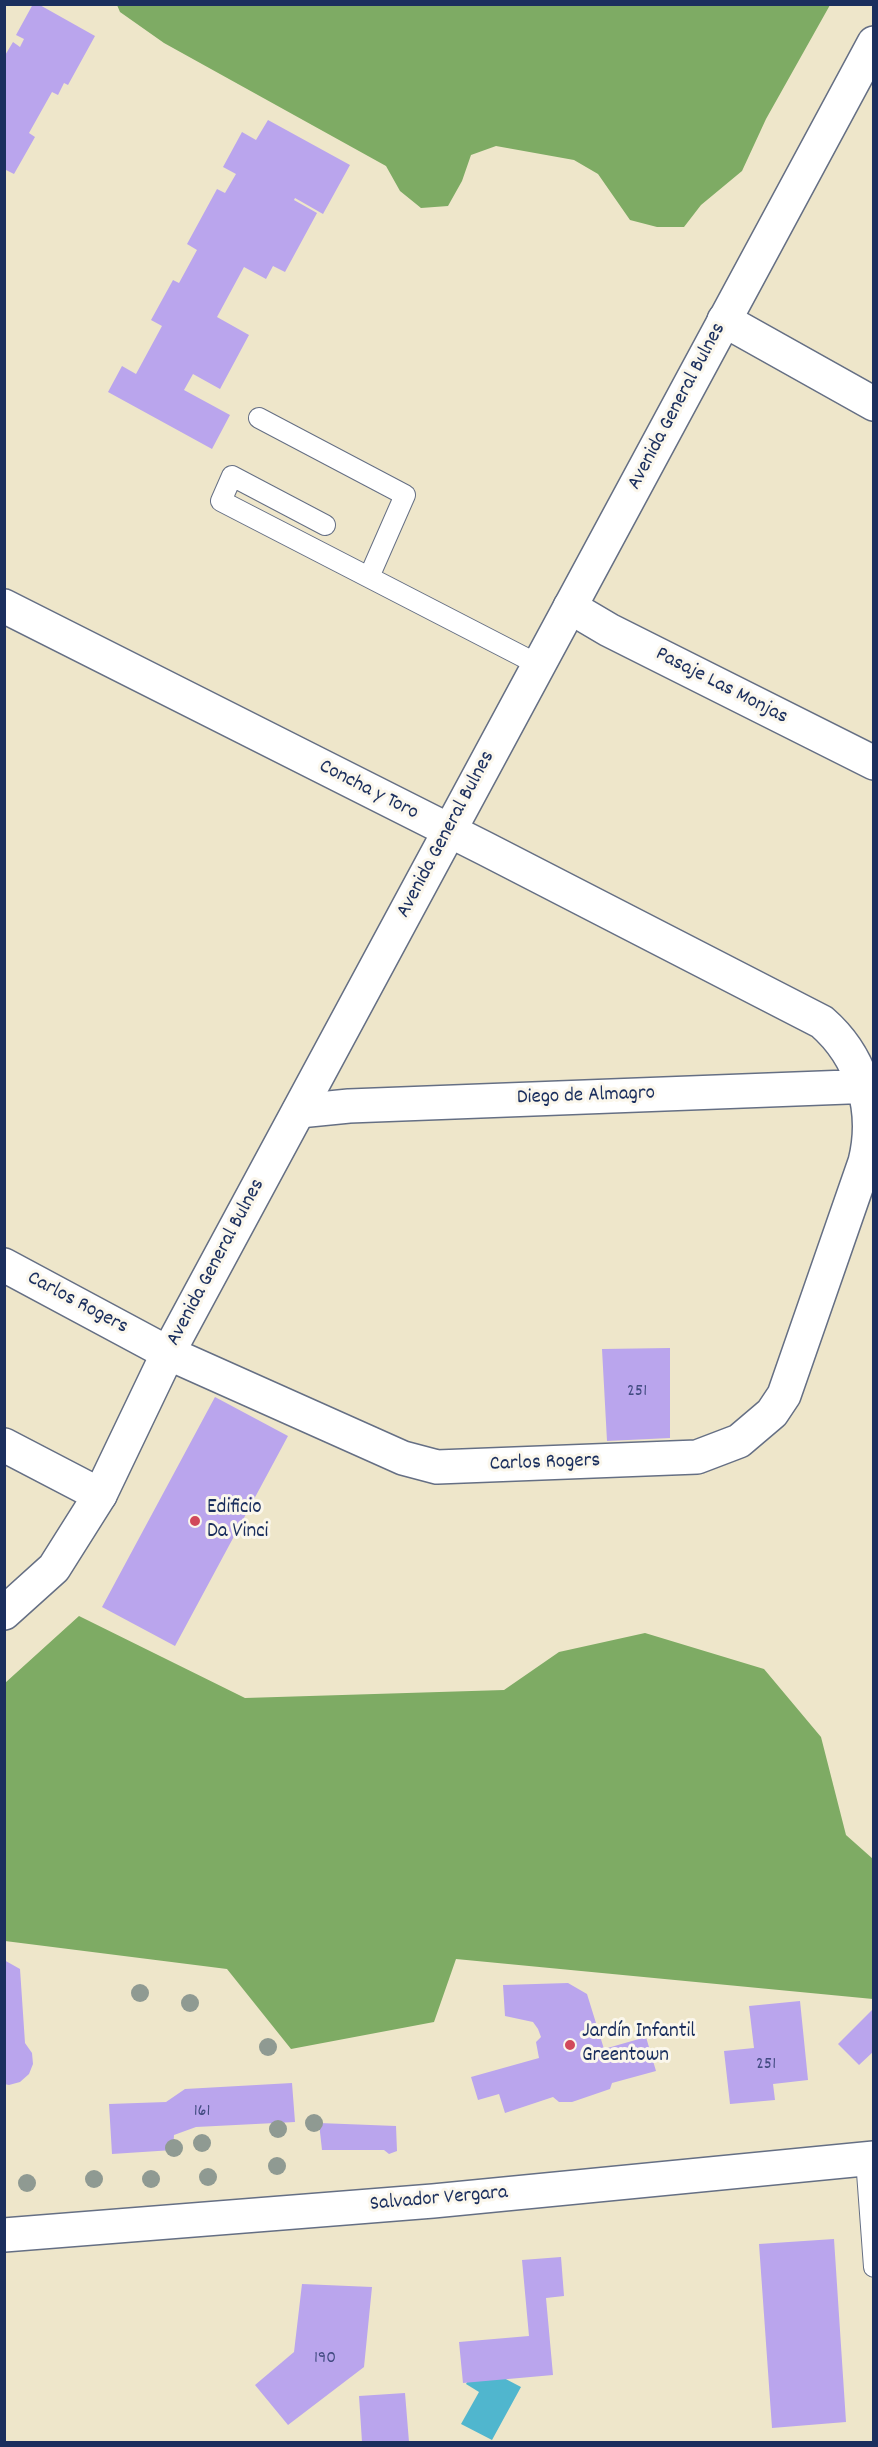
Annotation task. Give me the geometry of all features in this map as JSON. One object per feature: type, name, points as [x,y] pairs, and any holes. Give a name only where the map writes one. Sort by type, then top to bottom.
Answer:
[{"type":"street","name":"Avenida General Bulnes","points":[[4,1613],[54,1568],[100,1495],[168,1353],[873,43]]},
{"type":"street","points":[[724,320],[873,404]]},
{"type":"street","name":"Concha y Toro","points":[[4,606],[822,1022],[850,1053],[868,1087]]},
{"type":"street","name":"Pasaje Las Monjas","points":[[570,607],[609,630],[873,763]]},
{"type":"street","name":"Diego de Almagro","points":[[299,1111],[349,1106],[868,1087]]},
{"type":"street","name":"Carlos Rogers","points":[[4,1264],[168,1353],[403,1458],[437,1467],[675,1460],[719,1451],[756,1428],[772,1413],[784,1395],[866,1162],[871,1128],[868,1087]]},
{"type":"street","points":[[4,1445],[100,1495]]},
{"type":"street","name":"Salvador Vergara","points":[[4,2235],[433,2201],[870,2158]]},
{"type":"lane","points":[[259,418],[405,495],[369,577]]},
{"type":"lane","points":[[325,525],[232,476],[221,501],[539,665]]},
{"type":"lane","points":[[870,2158],[873,2267]]},
{"type":"green space","points":[[117,5],[830,5],[766,119],[742,171],[701,205],[684,227],[657,227],[630,220],[598,174],[574,160],[496,146],[471,155],[462,181],[448,206],[421,208],[400,191],[386,166],[164,43],[120,12]]},
{"type":"green space","points":[[79,1616],[245,1698],[504,1690],[559,1652],[645,1633],[764,1669],[821,1737],[846,1835],[873,1859],[873,1999],[456,1959],[434,2022],[291,2049],[227,1969],[5,1941],[5,1683]]},
{"type":"water","points":[[477,2364],[521,2387],[492,2440],[461,2424],[479,2392],[466,2384]]},
{"type":"building","points":[[33,4],[38,4],[95,36],[68,85],[64,83],[58,95],[52,92],[29,133],[35,137],[14,174],[4,169],[4,57],[13,42],[20,47],[24,39],[16,35]]},
{"type":"building","points":[[268,120],[350,165],[323,214],[295,198],[294,200],[317,213],[285,272],[273,266],[266,279],[244,267],[217,317],[249,335],[220,389],[193,374],[184,390],[230,415],[212,449],[108,392],[122,366],[136,374],[162,326],[151,320],[173,280],[179,283],[197,250],[187,244],[217,189],[225,193],[236,174],[223,167],[242,132],[256,140]]},
{"type":"building","points":[[670,1348],[670,1438],[607,1441],[602,1349]]},
{"type":"building","name":"Edificio Da Vinci","points":[[215,1397],[288,1436],[175,1646],[102,1607]]},
{"type":"building","points":[[4,1960],[20,1969],[25,2043],[32,2053],[33,2064],[29,2074],[20,2082],[9,2085],[4,2084]]},
{"type":"building","name":"Jardín Infantil Greentown","points":[[568,1983],[587,1994],[604,2049],[646,2037],[656,2071],[612,2083],[610,2089],[572,2102],[559,2102],[553,2097],[505,2113],[499,2094],[478,2100],[471,2077],[539,2058],[536,2042],[541,2037],[538,2029],[533,2022],[505,2016],[503,1985]]},
{"type":"building","points":[[800,2001],[808,2080],[773,2084],[775,2100],[730,2104],[724,2051],[754,2048],[749,2006]]},
{"type":"building","points":[[874,2008],[874,2051],[859,2065],[838,2044]]},
{"type":"building","points":[[292,2083],[295,2122],[196,2127],[174,2135],[173,2150],[112,2154],[109,2104],[166,2102],[185,2089]]},
{"type":"building","points":[[319,2123],[396,2126],[397,2151],[389,2154],[384,2150],[322,2150]]},
{"type":"building","points":[[834,2239],[846,2422],[772,2428],[759,2244]]},
{"type":"building","points":[[561,2257],[564,2296],[546,2298],[553,2375],[463,2383],[459,2342],[529,2336],[522,2260]]},
{"type":"building","points":[[302,2284],[372,2287],[364,2367],[288,2425],[255,2385],[294,2352]]},
{"type":"building","points":[[405,2393],[409,2442],[362,2442],[359,2396]]},
{"type":"place","name":"Edificio Da Vinci","points":[[195,1521]]},
{"type":"place","name":"Jardín Infantil Greentown","points":[[570,2045]]}]
